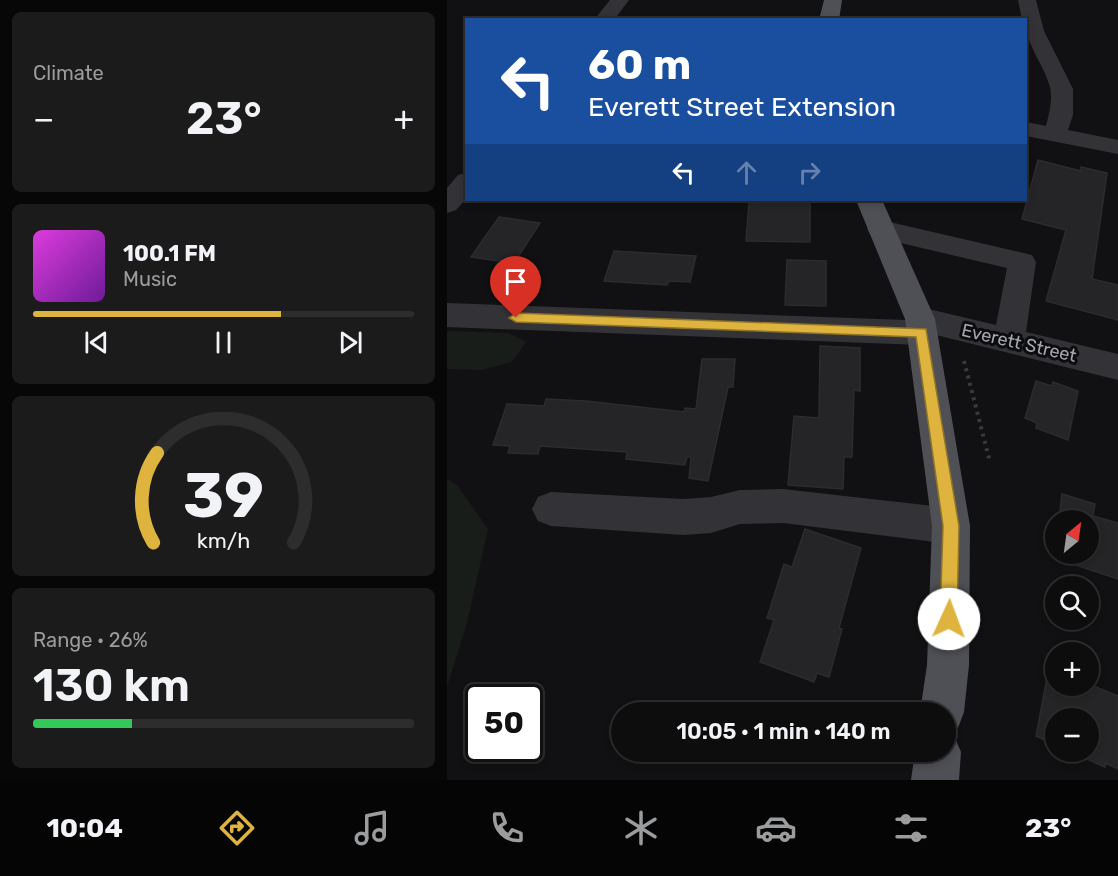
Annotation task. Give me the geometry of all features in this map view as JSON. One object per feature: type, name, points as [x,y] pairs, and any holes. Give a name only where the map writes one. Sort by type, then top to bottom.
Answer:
[{"type":"main road","points":[[829,18],[833,0]]},
{"type":"main road","points":[[875,214],[921,326],[951,526],[948,665],[943,702]]},
{"type":"main road","points":[[935,780],[937,762]]},
{"type":"street","points":[[605,18],[620,0]]},
{"type":"street","points":[[1027,0],[1034,32],[1062,89],[1061,115],[1055,135]]},
{"type":"street","points":[[1027,129],[1118,147]]},
{"type":"street","points":[[447,204],[465,183]]},
{"type":"street","points":[[875,214],[1022,262],[1009,340]]},
{"type":"street","name":"Everett Street","points":[[447,315],[921,326],[1009,340],[1118,367]]},
{"type":"street","points":[[551,509],[683,517],[711,515],[740,507],[783,506],[951,526]]},
{"type":"path","points":[[963,354],[990,462]]},
{"type":"shaded area","points":[[447,331],[509,333],[526,342],[512,362],[482,370],[447,369]]},
{"type":"shaded area","points":[[447,479],[457,485],[488,529],[467,623],[447,687]]},
{"type":"building","points":[[1038,160],[1081,171],[1081,167],[1107,173],[1092,279],[1118,285],[1118,320],[1046,301],[1066,230],[1022,219]]},
{"type":"building","points":[[763,201],[810,201],[810,242],[746,241],[749,203],[762,203]]},
{"type":"building","points":[[499,217],[540,223],[514,263],[471,257]]},
{"type":"building","points":[[614,251],[696,256],[690,282],[669,281],[667,285],[604,281]]},
{"type":"building","points":[[787,260],[826,261],[826,306],[785,305]]},
{"type":"building","points":[[820,346],[860,348],[860,391],[854,390],[852,457],[844,457],[843,489],[788,485],[794,416],[819,418]]},
{"type":"building","points":[[702,359],[735,359],[733,387],[728,387],[708,481],[689,478],[691,457],[687,457],[685,465],[626,459],[627,452],[540,446],[538,454],[508,453],[510,446],[493,445],[507,404],[544,406],[546,399],[684,412],[685,408],[696,409]]},
{"type":"building","points":[[1036,381],[1052,386],[1053,382],[1078,391],[1068,440],[1036,428],[1037,423],[1025,418]]},
{"type":"building","points":[[1062,494],[1095,504],[1094,510],[1060,510]]},
{"type":"building","points":[[1099,518],[1118,523],[1118,579],[1072,564],[1099,564]]},
{"type":"building","points":[[805,529],[861,548],[839,628],[842,629],[829,677],[817,673],[814,682],[760,662],[774,620],[767,618],[784,564],[792,567]]},
{"type":"building","points":[[1045,688],[1045,696],[1099,696],[1099,688],[1118,696],[1118,769],[1105,763],[1105,767],[1094,762],[1099,762],[1099,708],[1045,708],[1045,740],[1036,736]]},
{"type":"route","points":[[516,318],[921,333],[951,526],[949,619]]}]
